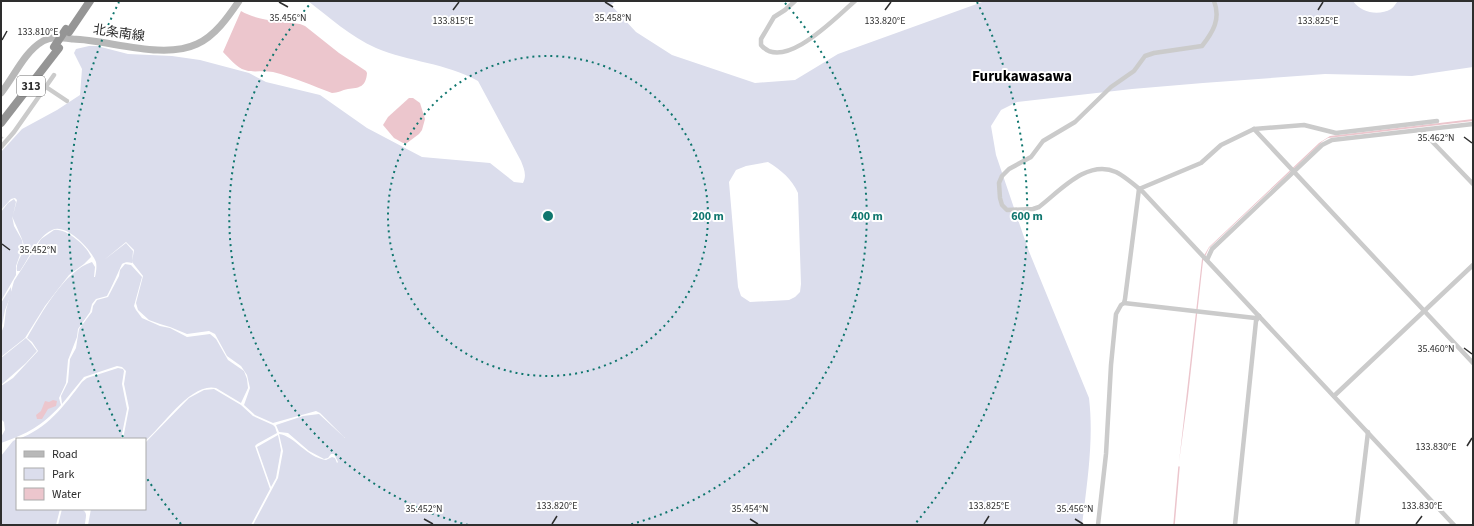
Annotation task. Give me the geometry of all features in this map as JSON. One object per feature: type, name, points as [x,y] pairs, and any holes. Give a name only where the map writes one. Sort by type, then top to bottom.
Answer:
[{"type":"highway","name":"313","points":[[1,123],[57,47],[83,1]]},
{"type":"highway","name":"313","points":[[67,30],[90,1]]},
{"type":"highway","name":"313","points":[[1,115],[16,99],[57,47]]},
{"type":"street","name":"北条南線","points":[[1,93],[27,57],[43,41],[51,38],[83,39],[161,50],[181,49],[197,45],[210,36],[223,24],[239,1]]},
{"type":"street","points":[[795,1],[774,17],[761,38],[761,45],[769,51],[779,52],[795,48],[819,33],[855,1]]},
{"type":"street","points":[[1214,1],[1217,8],[1216,21],[1213,30],[1202,46],[1154,53],[1145,56],[1134,71],[1111,87],[1075,122],[1043,141],[1031,157],[1009,169],[1002,176],[999,183],[1002,205],[1007,210],[1033,210],[1082,174],[1100,168],[1116,172],[1139,189],[1207,260],[1454,525]]},
{"type":"street","points":[[1,147],[4,140],[14,132],[54,75]]},
{"type":"street","points":[[46,87],[67,101]]},
{"type":"street","points":[[1139,189],[1201,163],[1221,145],[1254,129],[1304,125],[1336,133],[1437,121]]},
{"type":"street","points":[[1207,260],[1212,249],[1322,145],[1332,140],[1473,124]]},
{"type":"street","points":[[1254,129],[1473,363]]},
{"type":"street","points":[[1422,130],[1473,184]]},
{"type":"street","points":[[1124,303],[1139,189]]},
{"type":"street","points":[[1334,396],[1473,265]]},
{"type":"street","points":[[1098,525],[1106,454],[1111,365],[1116,314],[1120,305],[1124,303],[1255,318],[1259,316]]},
{"type":"street","points":[[1235,525],[1255,329],[1256,321],[1259,316]]},
{"type":"street","points":[[1358,525],[1368,432]]},
{"type":"green space","points":[[308,1],[616,1],[611,5],[636,32],[672,55],[755,83],[795,80],[838,54],[985,1],[1353,1],[1365,11],[1376,13],[1391,9],[1398,1],[1473,1],[1473,67],[1412,76],[1325,74],[1132,89],[1017,102],[1001,110],[991,126],[996,155],[1028,249],[1089,398],[1091,430],[1088,477],[1082,525],[253,525],[278,478],[283,451],[279,434],[290,438],[312,455],[326,460],[332,457],[335,458],[337,463],[338,462],[334,454],[331,454],[328,458],[324,459],[309,451],[288,433],[279,432],[276,425],[303,416],[319,414],[345,438],[320,413],[316,411],[273,423],[255,415],[244,405],[250,388],[247,375],[241,366],[227,356],[215,334],[209,331],[187,334],[149,320],[138,310],[136,303],[143,276],[132,262],[127,262],[122,264],[107,296],[96,299],[92,304],[90,312],[78,329],[77,337],[68,360],[66,383],[59,398],[61,405],[47,419],[34,428],[1,443],[1,437],[5,430],[4,422],[1,419],[1,386],[13,378],[38,351],[32,342],[27,338],[39,317],[63,283],[72,274],[92,262],[95,267],[95,277],[96,262],[84,244],[71,234],[64,230],[58,229],[52,230],[42,238],[20,271],[17,271],[17,264],[23,252],[24,246],[22,240],[23,246],[16,266],[16,275],[1,301],[1,212],[8,203],[14,199],[16,202],[13,215],[17,200],[15,198],[11,199],[1,210],[1,152],[22,129],[57,110],[80,95],[82,69],[74,53],[76,49],[89,46],[97,46],[128,54],[172,56],[200,60],[249,73],[266,82],[320,95],[367,128],[422,157],[490,163],[514,182],[523,183],[525,175],[521,161],[478,81],[453,70],[401,57],[376,48],[349,33]],"holes":[[[768,162],[782,172],[796,188],[798,193],[800,292],[789,300],[750,302],[741,296],[738,287],[729,182],[736,170],[746,166]],[[12,216],[22,240],[14,226]],[[126,242],[134,250],[132,261],[133,251],[126,243],[104,260]]]},
{"type":"green space","points":[[54,230],[64,232],[76,239],[81,243],[91,257],[69,275],[45,306],[25,338],[1,357],[1,333],[4,326],[6,310],[14,281],[41,239]]},
{"type":"green space","points":[[125,264],[131,265],[142,277],[134,306],[142,318],[160,326],[170,328],[187,337],[210,334],[216,339],[228,360],[244,371],[248,388],[241,403],[216,388],[207,388],[187,398],[146,440],[146,438],[123,438],[129,408],[124,384],[126,371],[122,367],[117,366],[84,377],[62,404],[61,396],[68,382],[70,359],[76,348],[79,329],[92,312],[93,306],[97,300],[108,297],[119,276],[120,270]]},
{"type":"green space","points":[[11,287],[11,295],[5,310],[1,331],[1,303]]},
{"type":"green space","points":[[26,338],[37,351],[1,385],[1,358]]},
{"type":"green space","points":[[118,368],[123,369],[122,384],[127,409],[121,438],[20,438],[38,429],[54,416],[87,378]]},
{"type":"green space","points":[[214,389],[241,405],[253,416],[275,427],[277,433],[255,446],[270,489],[251,525],[88,525],[91,510],[146,510],[146,442],[189,398],[204,390]]},
{"type":"green space","points":[[278,435],[281,450],[276,478],[271,487],[257,447]]},
{"type":"green space","points":[[16,440],[16,510],[60,510],[56,525],[1,525],[1,456],[13,441]]},
{"type":"green space","points":[[62,510],[83,510],[85,512],[85,525],[58,525]]},
{"type":"water","points":[[241,11],[262,19],[305,26],[339,53],[366,71],[365,81],[359,87],[332,93],[273,72],[248,71],[242,69],[223,52]]},
{"type":"water","points":[[409,98],[413,98],[420,103],[425,119],[422,130],[419,134],[407,143],[403,143],[394,138],[383,125],[388,117]]},
{"type":"water","points":[[1473,119],[1473,121],[1328,138],[1209,248],[1203,261],[1179,462],[1202,259],[1209,247],[1319,143],[1330,136]]},
{"type":"water","points":[[53,400],[57,401],[56,406],[48,409],[42,419],[37,419],[36,415],[41,411],[45,401],[49,402]]},
{"type":"waterway","points":[[1174,525],[1179,467]]},
{"type":"district","name":"Furukawasawa","points":[[1022,76]]}]
